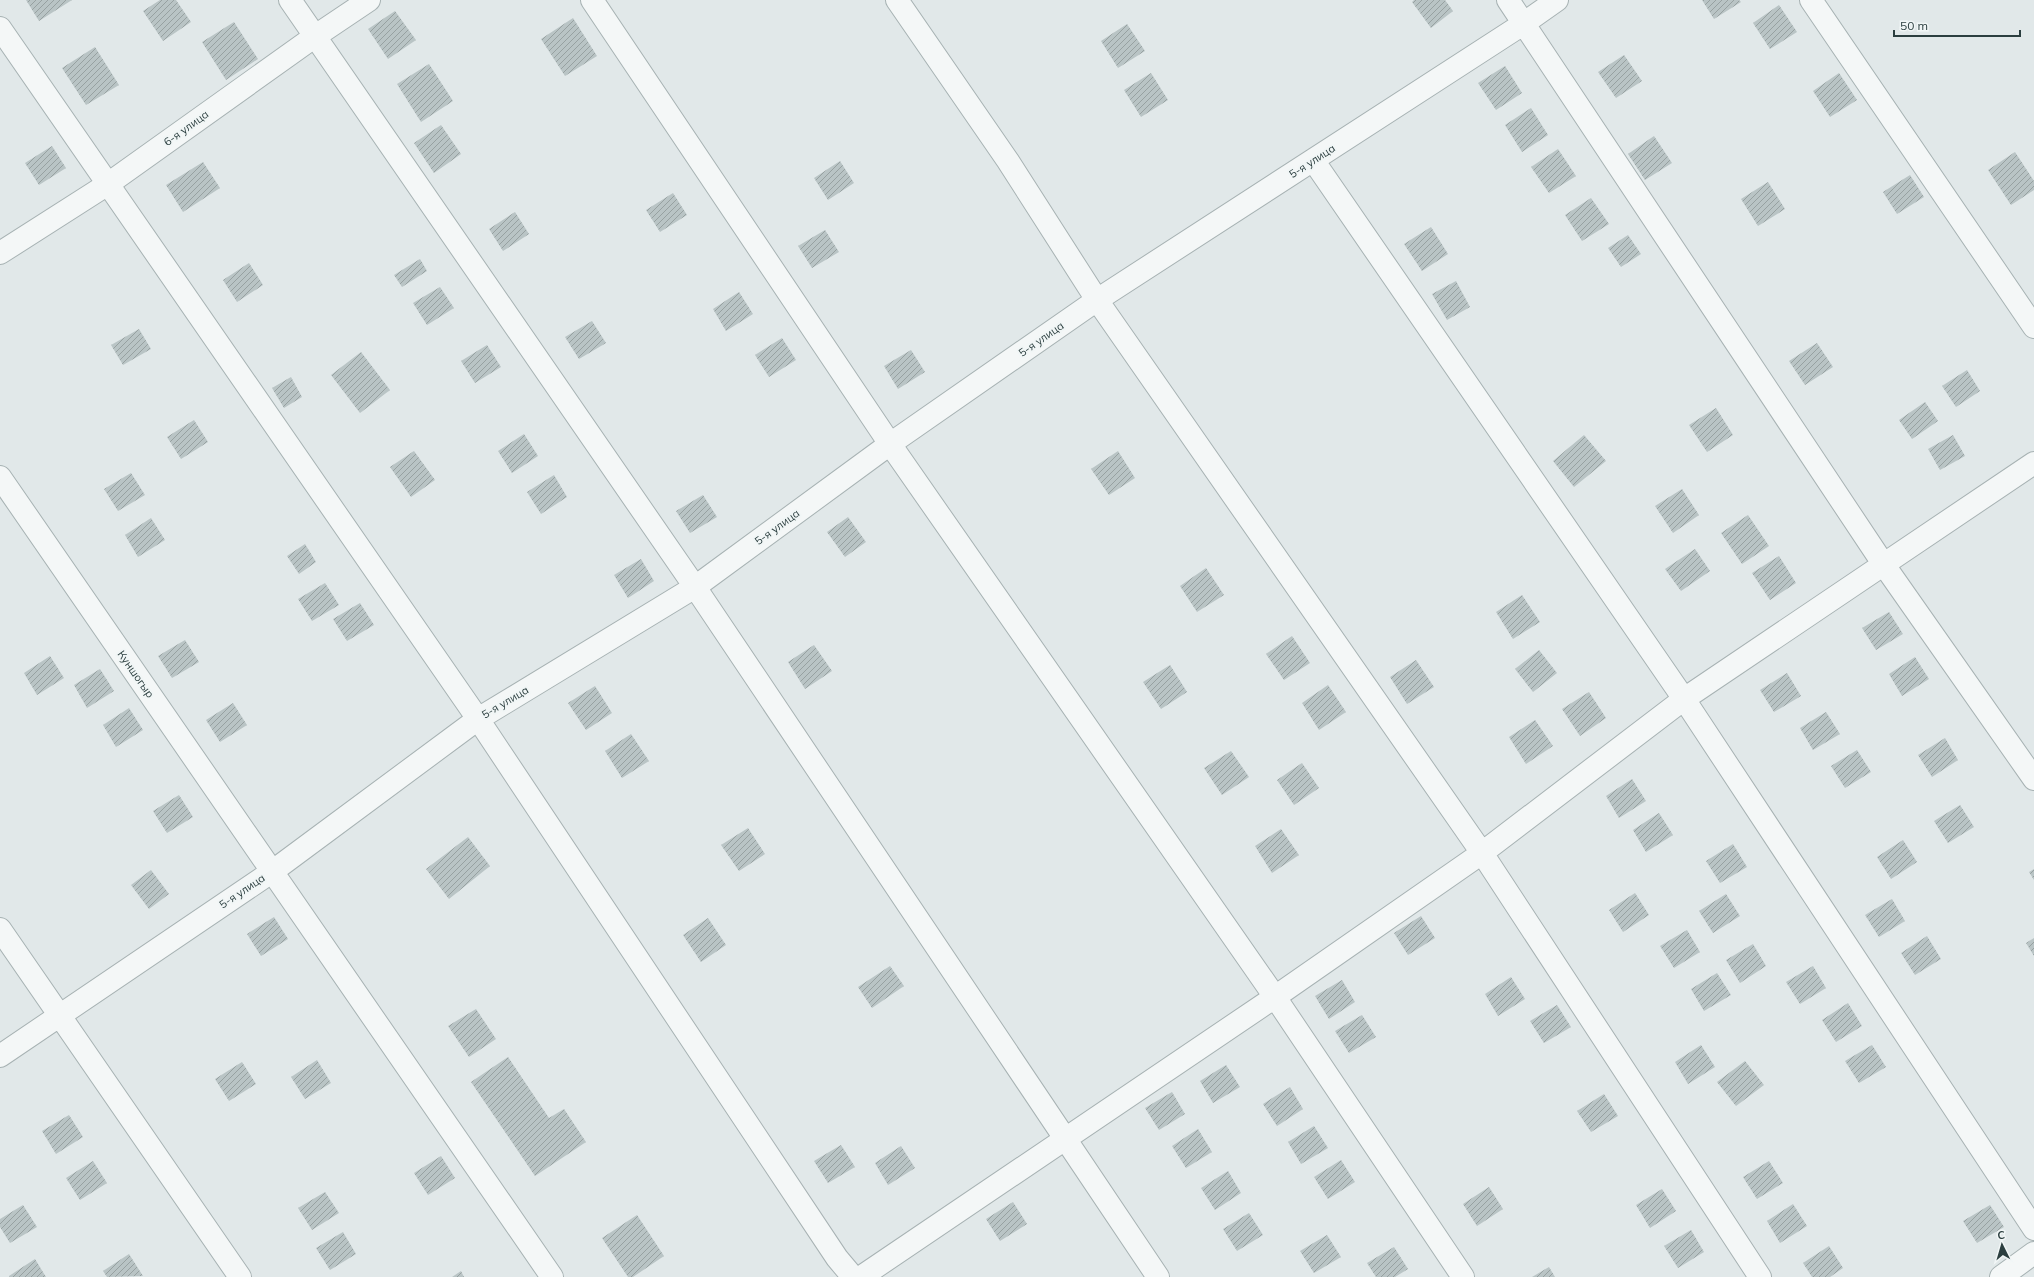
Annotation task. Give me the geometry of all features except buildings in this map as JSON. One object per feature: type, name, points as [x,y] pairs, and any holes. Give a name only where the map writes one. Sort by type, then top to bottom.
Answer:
[{"type":"street","points":[[290,0],[314,37],[695,587],[1158,1277]]},
{"type":"street","name":"6-я улица","points":[[0,253],[108,184],[314,37],[369,0]]},
{"type":"street","points":[[592,0],[890,444],[1275,997],[1463,1277]]},
{"type":"street","points":[[897,0],[1008,161],[1097,300],[1482,853],[1760,1277]]},
{"type":"street","points":[[1508,0],[1884,565],[2034,779]]},
{"type":"street","name":"5-я улица","points":[[0,1056],[58,1015],[273,871],[478,719],[695,587],[890,444],[1097,300],[1523,24],[1557,0]]},
{"type":"street","points":[[1811,0],[2034,326]]},
{"type":"street","points":[[0,28],[478,719],[837,1258],[853,1277]]},
{"type":"street","points":[[1313,160],[1684,699],[2034,1230]]},
{"type":"street","points":[[861,1277],[1275,997],[1482,853],[1684,699],[2034,463]]},
{"type":"street","name":"Куншогыр","points":[[0,477],[552,1277]]},
{"type":"street","points":[[0,929],[240,1277]]},
{"type":"street","points":[[2001,1277],[2034,1253]]}]
